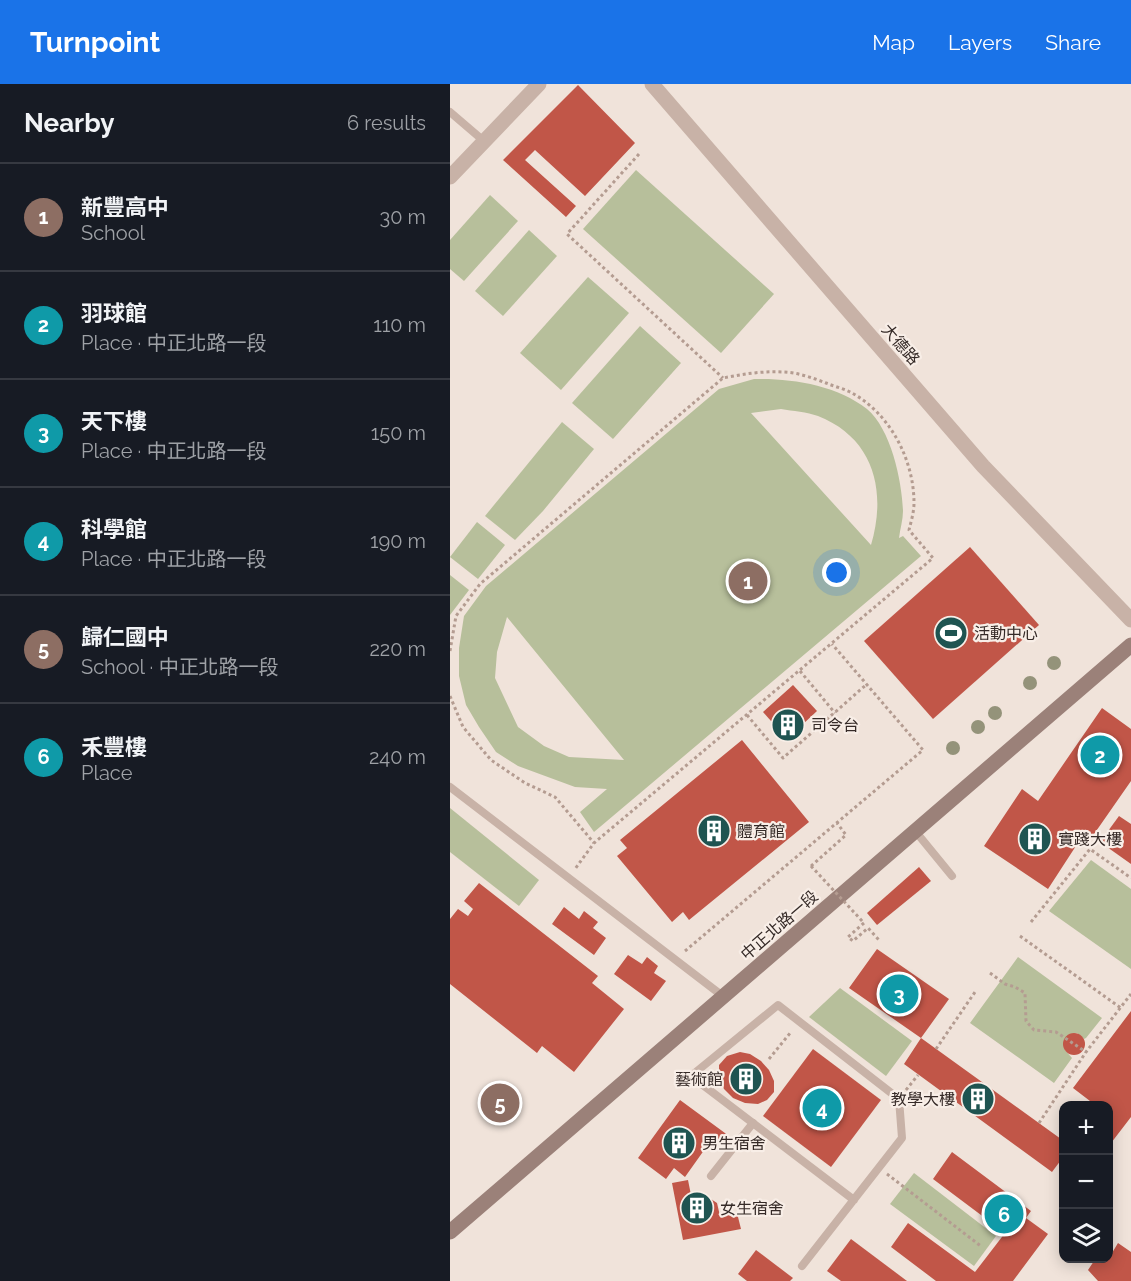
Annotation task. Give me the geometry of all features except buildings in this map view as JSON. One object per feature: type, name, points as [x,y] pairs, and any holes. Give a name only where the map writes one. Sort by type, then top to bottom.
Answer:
[{"type":"street","points":[[450,177],[539,84]]},
{"type":"street","name":"大德路","points":[[652,84],[983,466],[1131,620]]},
{"type":"street","name":"中正北路一段","points":[[450,1232],[1131,645]]},
{"type":"lane","points":[[450,112],[485,142]]},
{"type":"lane","points":[[450,787],[724,997]]},
{"type":"lane","points":[[916,832],[952,876]]},
{"type":"lane","points":[[802,1266],[854,1200],[879,1168],[902,1138],[899,1099],[778,1005],[691,1076],[854,1200]]},
{"type":"lane","points":[[711,1176],[753,1123]]},
{"type":"path","points":[[639,154],[567,234],[723,378]]},
{"type":"path","points":[[450,652],[456,616],[480,584],[723,378],[749,373],[784,372],[816,379],[848,391],[870,405],[887,424],[904,451],[912,477],[914,506],[909,530],[933,558],[594,843],[568,877]]},
{"type":"path","points":[[675,960],[923,750],[832,644]]},
{"type":"path","points":[[800,671],[835,713]]},
{"type":"path","points":[[747,715],[783,758],[867,684]]},
{"type":"path","points":[[450,696],[463,727],[490,760],[525,783],[555,796],[594,843]]},
{"type":"path","points":[[837,823],[846,835],[811,866],[864,923],[848,937],[853,941],[868,928],[879,940]]},
{"type":"path","points":[[1031,922],[1090,849],[1131,878]]},
{"type":"path","points":[[1020,936],[1121,1008]]},
{"type":"path","points":[[990,973],[1005,984],[1016,987],[1024,993],[1026,1021],[1034,1030],[1056,1032],[1086,1053]]},
{"type":"path","points":[[936,1049],[975,992]]},
{"type":"path","points":[[1039,1123],[1086,1053],[1131,994]]},
{"type":"path","points":[[769,1059],[800,1022]]},
{"type":"path","points":[[899,1099],[918,1075]]},
{"type":"path","points":[[879,1168],[981,1247]]},
{"type":"green space","points":[[636,170],[774,294],[721,353],[583,229]]},
{"type":"green space","points":[[490,195],[518,221],[464,281],[450,269],[450,240]]},
{"type":"green space","points":[[529,230],[557,256],[503,316],[475,291]]},
{"type":"green space","points":[[588,277],[629,313],[561,390],[520,353]]},
{"type":"green space","points":[[640,326],[681,363],[613,439],[572,403]]},
{"type":"green space","points":[[754,379],[798,382],[842,394],[867,409],[883,429],[894,456],[903,511],[899,538],[903,536],[921,556],[594,832],[580,812],[607,789],[575,787],[518,766],[496,752],[479,727],[466,705],[459,676],[459,648],[464,616],[486,586],[719,389]],"holes":[[[781,409],[818,416],[837,426],[864,452],[872,469],[876,486],[876,525],[871,545],[751,413]],[[507,617],[624,760],[569,757],[544,746],[518,727],[495,678],[497,652]]]},
{"type":"green space","points":[[562,422],[594,449],[543,511],[515,540],[485,516]]},
{"type":"green space","points":[[477,522],[505,545],[478,579],[450,557]]},
{"type":"green space","points":[[450,575],[469,590],[450,615]]},
{"type":"green space","points":[[450,808],[539,880],[519,906],[450,852]]},
{"type":"green space","points":[[1091,860],[1131,889],[1131,969],[1049,911]]},
{"type":"green space","points":[[1018,957],[1102,1018],[1086,1038],[1084,1039],[1077,1033],[1069,1035],[1064,1041],[1065,1050],[1072,1058],[1054,1083],[970,1023]]},
{"type":"green space","points":[[840,988],[912,1041],[886,1076],[809,1017]]},
{"type":"green space","points":[[914,1173],[996,1236],[974,1266],[890,1204]]},
{"type":"place","name":"新豐高中","points":[[748,581]]},
{"type":"place","name":"活動中心","points":[[951,633]]},
{"type":"place","name":"司令台","points":[[788,725]]},
{"type":"place","name":"羽球館","points":[[1100,755]]},
{"type":"place","name":"體育館","points":[[714,831]]},
{"type":"place","name":"實踐大樓","points":[[1035,839]]},
{"type":"place","name":"天下樓","points":[[899,994]]},
{"type":"place","name":"藝術館","points":[[746,1079]]},
{"type":"place","name":"教學大樓","points":[[978,1099]]},
{"type":"place","name":"歸仁國中","points":[[500,1103]]},
{"type":"place","name":"科學館","points":[[822,1108]]},
{"type":"place","name":"男生宿舍","points":[[679,1143]]},
{"type":"place","name":"女生宿舍","points":[[697,1208]]},
{"type":"place","name":"禾豐樓","points":[[1004,1214]]}]
